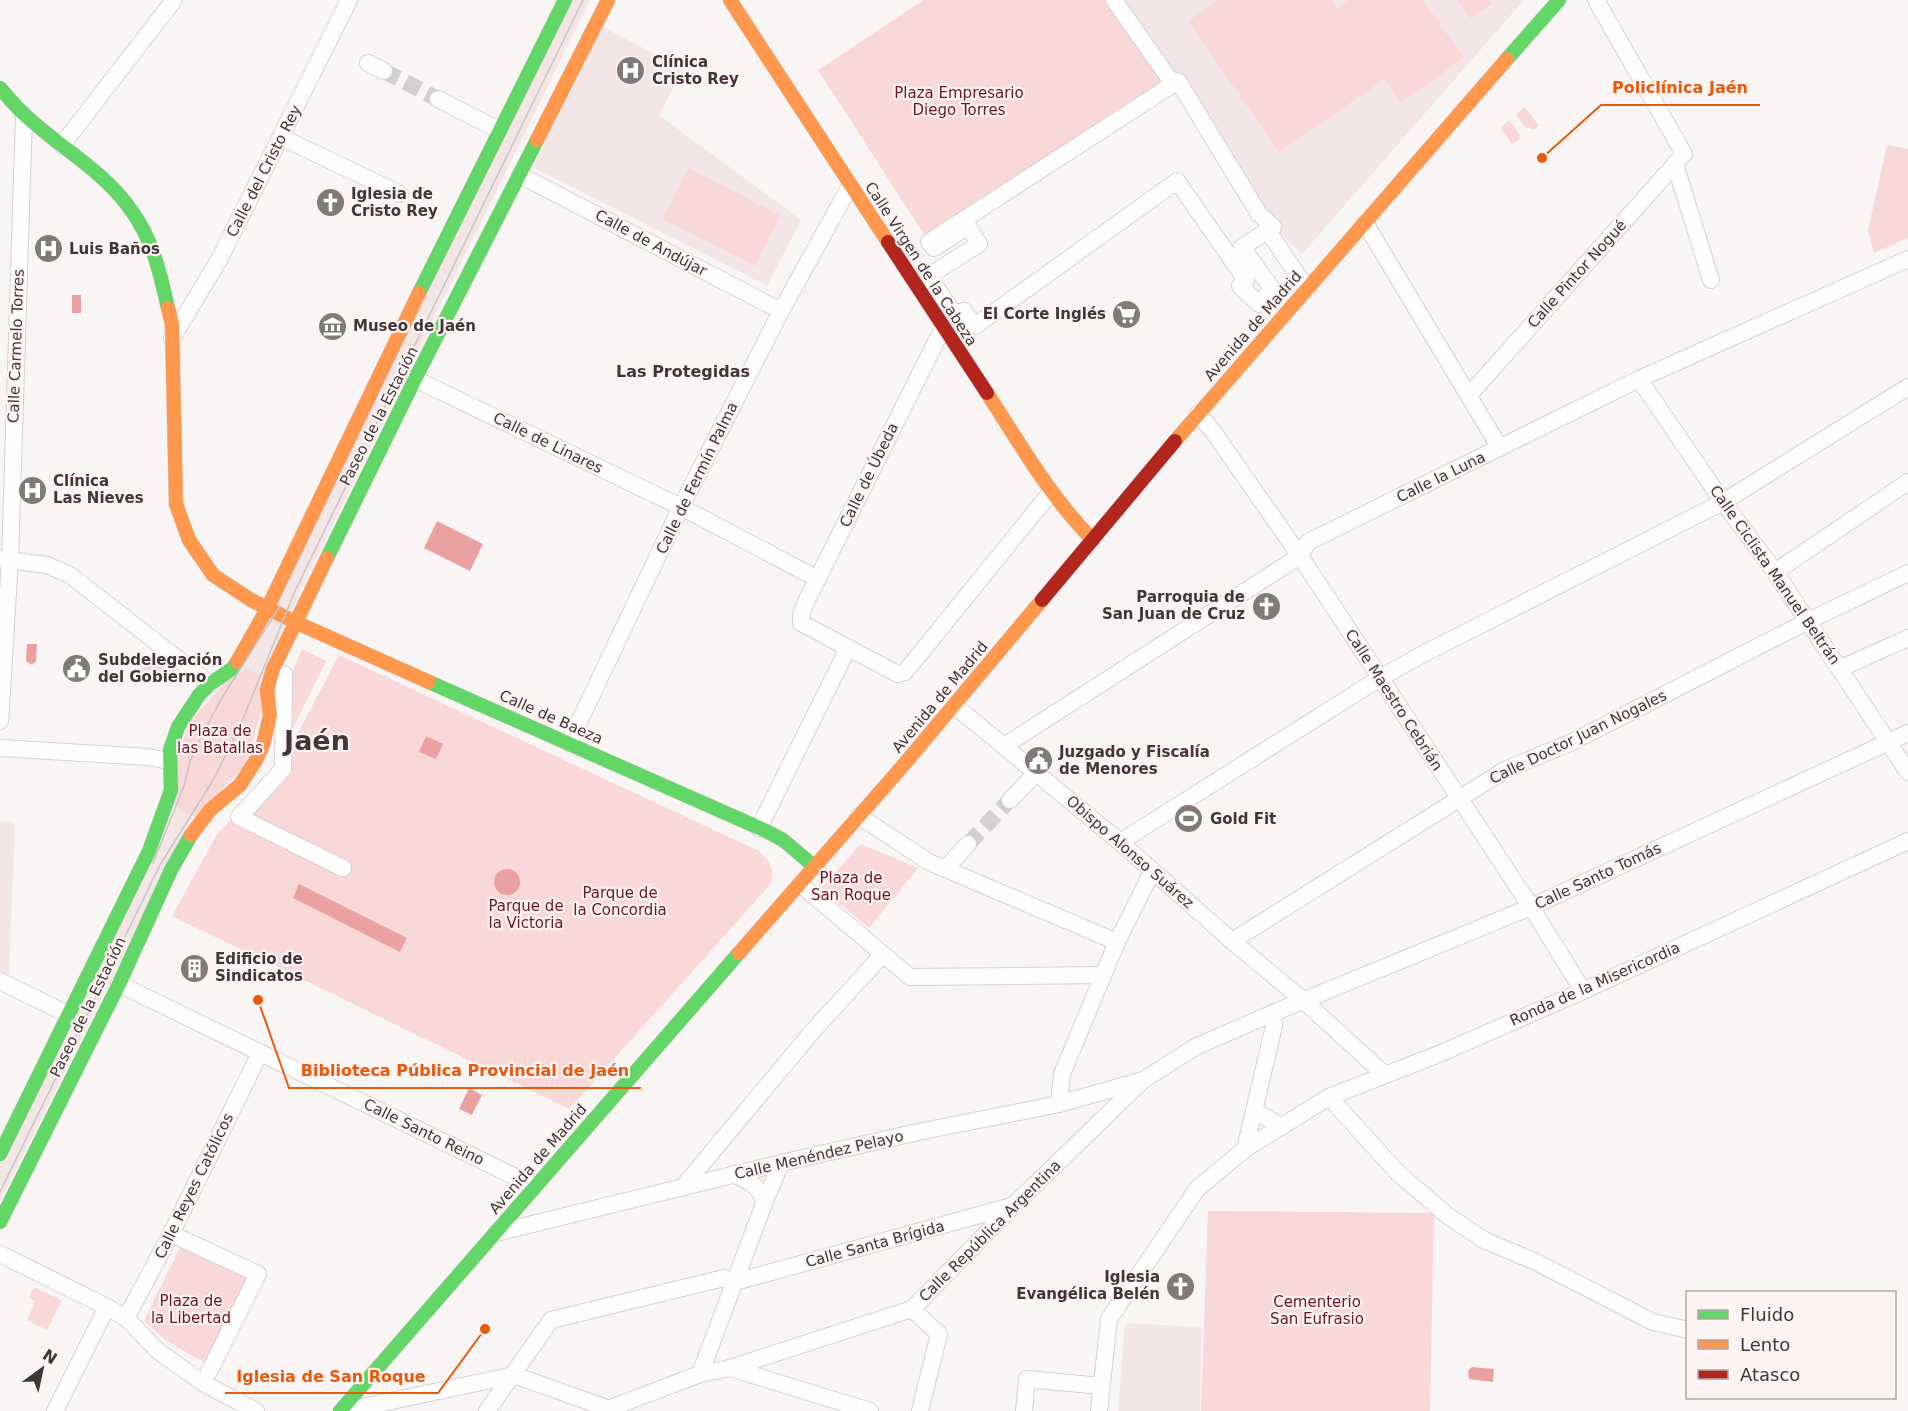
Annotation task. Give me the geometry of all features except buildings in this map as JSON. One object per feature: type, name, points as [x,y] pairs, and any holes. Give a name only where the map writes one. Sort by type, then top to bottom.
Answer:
[{"type":"street","points":[[62,146],[174,0]]},
{"type":"street","name":"Calle del Cristo Rey","points":[[172,338],[219,260],[349,0]]},
{"type":"street","name":"Paseo de la Estación","points":[[0,1222],[119,984],[171,870],[189,837],[210,810],[240,785],[256,760],[263,745],[270,715],[267,690],[273,669],[415,379],[608,0]]},
{"type":"street","name":"Calle Virgen de la Cabeza","points":[[730,0],[1051,492],[1072,519],[1093,540]]},
{"type":"street","points":[[1114,0],[1171,81]]},
{"type":"street","name":"Avenida de Madrid","points":[[342,1411],[534,1186],[954,706],[1198,414],[1559,0]]},
{"type":"street","points":[[1596,0],[1679,159],[1711,280]]},
{"type":"street","name":"Paseo de la Estación","points":[[210,684],[233,668],[267,609],[560,2]]},
{"type":"street","points":[[368,63],[384,71]]},
{"type":"street","points":[[1178,81],[1259,214],[1273,227],[1268,231],[1242,247],[1272,288],[1259,304],[1240,286],[1246,280],[1177,181],[975,326],[964,311],[953,313],[930,278],[935,272],[980,244],[968,226],[934,248],[929,242],[1178,81]]},
{"type":"street","name":"Calle de Baeza","points":[[0,87],[24,115],[106,182],[131,209],[148,238],[158,264],[172,324],[176,504],[189,540],[213,575],[247,598],[295,622],[759,828],[783,840],[815,867]]},
{"type":"street","points":[[438,99],[499,130]]},
{"type":"street","name":"Calle Carmelo Torres","points":[[0,721],[24,115]]},
{"type":"street","points":[[281,137],[400,194]]},
{"type":"street","name":"Calle Pintor Nogué","points":[[1470,394],[1679,159]]},
{"type":"street","name":"Calle de Andújar","points":[[520,175],[781,311]]},
{"type":"street","name":"Calle de Fermín Palma","points":[[569,743],[681,507],[781,311],[850,186]]},
{"type":"street","points":[[1365,223],[1470,394],[1500,448]]},
{"type":"street","points":[[1268,231],[1307,289]]},
{"type":"street","name":"Calle la Luna","points":[[1004,746],[1300,556],[1308,542],[1639,379],[1908,259]]},
{"type":"street","name":"Calle de Úbeda","points":[[848,648],[801,624],[801,615],[933,344],[943,328]]},
{"type":"street","name":"Calle de Linares","points":[[415,379],[681,507],[818,579]]},
{"type":"street","name":"Calle Ciclista Manuel Beltrán","points":[[1639,379],[1723,502],[1775,572],[1908,772]]},
{"type":"street","points":[[1120,842],[1380,678],[1723,502],[1908,387]]},
{"type":"street","name":"Calle Maestro Cebrián","points":[[1198,414],[1212,430],[1300,556],[1531,907],[1583,991]]},
{"type":"street","points":[[1775,572],[1908,482]]},
{"type":"street","points":[[759,828],[848,648],[898,674],[905,672],[1051,492]]},
{"type":"street","points":[[0,748],[148,757],[169,761],[170,750],[178,727],[191,705],[210,684],[70,575],[47,565],[5,559]]},
{"type":"street","name":"Calle Doctor Juan Nogales","points":[[1232,941],[1505,770],[1572,742],[1808,621],[1908,573]]},
{"type":"street","points":[[1841,669],[1908,638]]},
{"type":"street","points":[[284,674],[283,769],[240,817],[343,868]]},
{"type":"street","name":"Obispo Alonso Suárez","points":[[954,706],[1120,842],[1304,1001],[1385,1076]]},
{"type":"street","name":"Calle Santo Tomás","points":[[1304,1001],[1531,907],[1908,733]]},
{"type":"street","name":"Paseo de la Estación","points":[[0,1154],[148,851],[171,790],[169,761]]},
{"type":"street","points":[[1010,800],[1037,772]]},
{"type":"street","points":[[859,816],[929,862],[1117,942]]},
{"type":"street","name":"Ronda de la Misericordia","points":[[1099,1411],[1109,1319],[1197,1189],[1245,1149],[1329,1097],[1385,1076],[1583,991],[1908,841]]},
{"type":"street","points":[[945,869],[968,844]]},
{"type":"street","points":[[1059,1104],[1062,1074],[1117,942],[1152,872]]},
{"type":"street","points":[[800,884],[910,977],[1103,975]]},
{"type":"street","points":[[682,1188],[808,1036],[877,961]]},
{"type":"street","points":[[0,981],[69,1015]]},
{"type":"street","name":"Calle Santo Reino","points":[[119,984],[534,1186]]},
{"type":"street","name":"Calle República Argentina","points":[[610,1410],[700,1374],[730,1368],[912,1309],[1014,1205],[1142,1081],[1195,1047],[1304,1001]]},
{"type":"street","points":[[1245,1149],[1274,1026],[1274,1013]]},
{"type":"street","name":"Calle Reyes Católicos","points":[[126,1318],[171,1234],[260,1053]]},
{"type":"street","name":"Calle Menéndez Pelayo","points":[[496,1233],[782,1162],[1059,1104],[1142,1081]]},
{"type":"street","points":[[1329,1097],[1398,1173],[1448,1216],[1484,1240],[1538,1263],[1653,1322],[1686,1330]]},
{"type":"street","points":[[1254,1110],[1281,1127]]},
{"type":"street","points":[[700,1374],[782,1162]]},
{"type":"street","points":[[733,1174],[751,1181],[759,1189],[765,1201]]},
{"type":"street","name":"Calle Santa Brígida","points":[[488,1411],[551,1320],[724,1278],[735,1282],[1014,1205]]},
{"type":"street","points":[[180,1238],[258,1274],[209,1372]]},
{"type":"street","points":[[0,1254],[126,1318],[158,1351],[176,1364],[203,1383],[256,1411]]},
{"type":"street","points":[[912,1309],[939,1334],[921,1411]]},
{"type":"street","points":[[55,1411],[102,1317]]},
{"type":"street","points":[[730,1368],[870,1411]]},
{"type":"street","points":[[342,1411],[514,1375],[610,1410]]},
{"type":"street","points":[[1024,1411],[1027,1379],[1101,1386]]},
{"type":"shaded area","points":[[570,0],[590,0],[301,590],[263,676],[0,1202],[0,1165]]},
{"type":"shaded area","points":[[1125,0],[1524,0],[1302,254],[1259,214],[1178,81]]},
{"type":"shaded area","points":[[603,27],[683,69],[659,115],[801,220],[767,286],[533,167]]},
{"type":"shaded area","points":[[72,295],[81,295],[81,313],[72,313]]},
{"type":"shaded area","points":[[437,521],[483,544],[470,571],[424,548]]},
{"type":"shaded area","points":[[27,644],[37,644],[36,661],[32,665],[26,661]]},
{"type":"shaded area","points":[[426,736],[443,744],[436,759],[419,752]]},
{"type":"shaded area","points":[[0,821],[15,822],[9,977],[0,973]]},
{"type":"shaded area","points":[[507,869],[516,873],[520,882],[516,891],[507,895],[498,891],[494,882],[498,873]]},
{"type":"shaded area","points":[[299,884],[407,938],[400,952],[293,898]]},
{"type":"shaded area","points":[[469,1088],[482,1095],[472,1115],[459,1109]]},
{"type":"shaded area","points":[[1125,1323],[1202,1327],[1200,1411],[1118,1411]]},
{"type":"shaded area","points":[[1472,1367],[1494,1369],[1493,1382],[1469,1379],[1468,1371]]},
{"type":"green space","name":"Plaza Empresario Diego Torres","points":[[923,0],[1105,0],[1166,88],[929,242],[818,70]]},
{"type":"green space","points":[[1219,0],[1331,0],[1337,8],[1348,0],[1423,0],[1464,58],[1401,102],[1385,79],[1279,152],[1188,21]]},
{"type":"green space","points":[[1458,0],[1490,0],[1492,4],[1470,18]]},
{"type":"green space","points":[[1525,107],[1539,126],[1534,130],[1525,127],[1517,116],[1517,113]]},
{"type":"green space","points":[[1508,121],[1520,135],[1519,140],[1512,144],[1500,128]]},
{"type":"green space","points":[[1887,145],[1908,149],[1908,238],[1874,253],[1868,230]]},
{"type":"green space","points":[[689,168],[781,216],[755,266],[663,219]]},
{"type":"green space","points":[[302,649],[326,661],[293,728],[291,675]]},
{"type":"green space","points":[[155,655],[179,673],[167,683],[138,673]]},
{"type":"green space","name":"Parque de la Concordia","points":[[339,655],[759,851],[769,863],[772,876],[769,886],[569,1109],[172,916],[217,834],[275,777]]},
{"type":"green space","name":"Plaza de las Batallas","points":[[246,669],[260,675],[264,702],[245,766],[195,817],[175,806],[176,761],[189,723],[226,681]]},
{"type":"green space","name":"Plaza de San Roque","points":[[861,844],[918,868],[869,928],[821,888]]},
{"type":"green space","name":"Cementerio San Eufrasio","points":[[1208,1211],[1434,1213],[1430,1411],[1201,1411]]},
{"type":"green space","name":"Plaza de la Libertad","points":[[180,1247],[247,1278],[207,1364],[167,1341],[144,1321]]},
{"type":"green space","points":[[34,1287],[62,1300],[47,1330],[27,1320],[35,1301],[28,1298]]},
{"type":"tunnel","points":[[384,71],[438,99]]},
{"type":"tunnel","points":[[968,844],[1010,800]]},
{"type":"tram line","points":[[0,1192],[160,865],[215,777],[241,724],[295,591],[583,0]]},
{"type":"tram line","points":[[153,863],[201,737],[220,701],[280,606]]},
{"type":"traffic: fast","points":[[419,293],[565,0]]},
{"type":"traffic: fast","points":[[1507,59],[1559,0]]},
{"type":"traffic: fast","points":[[0,88],[38,127],[108,183],[131,210],[150,245],[168,308]]},
{"type":"traffic: fast","points":[[327,558],[537,140]]},
{"type":"traffic: fast","points":[[0,1154],[149,851],[171,790],[170,750],[178,727],[199,695],[233,668],[237,662]]},
{"type":"traffic: fast","points":[[429,682],[764,830],[783,840],[815,867]]},
{"type":"traffic: fast","points":[[0,1222],[119,984],[171,870],[191,835]]},
{"type":"traffic: fast","points":[[340,1411],[739,953]]},
{"type":"traffic: slow","points":[[537,140],[608,0]]},
{"type":"traffic: slow","points":[[730,0],[888,242]]},
{"type":"traffic: slow","points":[[1175,441],[1507,59]]},
{"type":"traffic: slow","points":[[237,662],[267,609],[419,293]]},
{"type":"traffic: slow","points":[[168,308],[172,324],[176,504],[189,540],[213,575],[251,600],[295,622],[429,682]]},
{"type":"traffic: slow","points":[[987,393],[1049,488],[1093,540]]},
{"type":"traffic: slow","points":[[191,835],[210,810],[240,785],[256,760],[263,745],[270,715],[267,690],[273,669],[327,558]]},
{"type":"traffic: slow","points":[[739,953],[901,768],[1042,600]]},
{"type":"traffic: jam","points":[[888,242],[987,393]]},
{"type":"traffic: jam","points":[[1042,600],[1175,441]]},
{"type":"place","name":"Clínica Cristo Rey","points":[[631,71]]},
{"type":"place","name":"Policlínica Jaén","points":[[1542,158]]},
{"type":"place","name":"Iglesia de Cristo Rey","points":[[330,203]]},
{"type":"place","name":"Luis Baños","points":[[48,249]]},
{"type":"place","name":"El Corte Inglés","points":[[1127,314]]},
{"type":"place","name":"Museo de Jaén","points":[[332,326]]},
{"type":"place","name":"Clínica Las Nieves","points":[[32,490]]},
{"type":"place","name":"Parroquia de San Juan de Cruz","points":[[1266,606]]},
{"type":"place","name":"Subdelegación del Gobierno","points":[[77,669]]},
{"type":"place","name":"Juzgado y Fiscalía de Menores","points":[[1038,761]]},
{"type":"place","name":"Gold Fit","points":[[1189,819]]},
{"type":"place","name":"Edificio de Sindicatos","points":[[194,968]]},
{"type":"place","name":"Biblioteca Pública Provincial de Jaén","points":[[258,1000]]},
{"type":"place","name":"Iglesia Evangélica Belén","points":[[1181,1286]]},
{"type":"place","name":"Iglesia de San Roque","points":[[485,1329]]},
{"type":"district","name":"Las Protegidas","points":[[683,371]]},
{"type":"district","name":"Jaén","points":[[317,741]]},
{"type":"park label","name":"Parque de la Victoria","points":[[526,914]]}]
